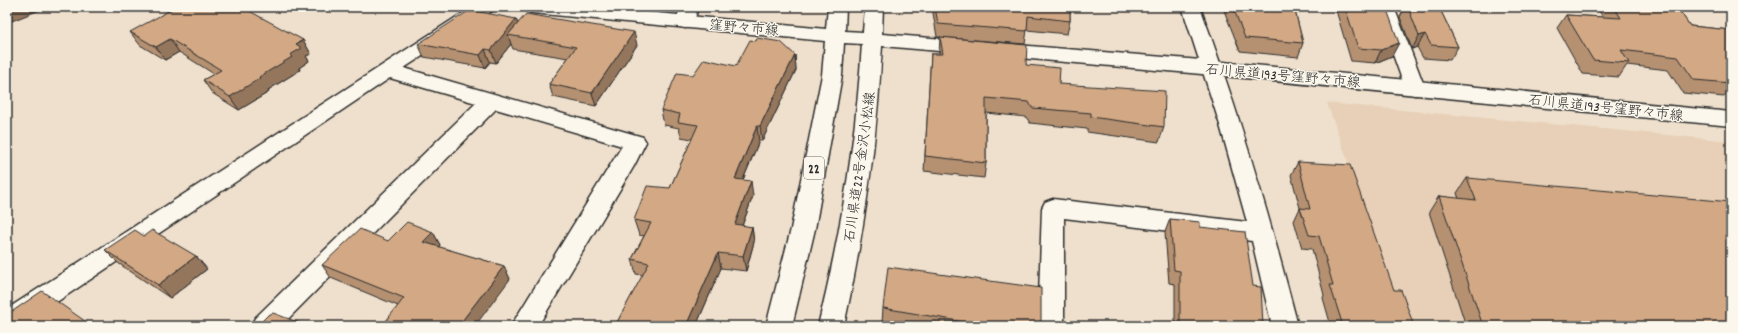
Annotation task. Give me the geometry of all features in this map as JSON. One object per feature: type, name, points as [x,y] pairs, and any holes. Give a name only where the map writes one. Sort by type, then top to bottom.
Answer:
[{"type":"street","points":[[7,322],[387,70],[485,7]]},
{"type":"street","name":"窪野々市線","points":[[533,7],[687,15],[835,36]]},
{"type":"street","name":"22","points":[[779,326],[803,229],[832,75],[837,7]]},
{"type":"street","name":"石川県道22号金沢小松線","points":[[831,326],[846,259],[860,173],[870,78],[874,7]]},
{"type":"street","points":[[1191,7],[1213,68],[1262,232],[1285,326]]},
{"type":"street","points":[[1385,7],[1415,88]]},
{"type":"street","name":"石川県道193号窪野々市線","points":[[835,36],[1213,68],[1731,119]]},
{"type":"street","points":[[387,70],[634,142],[626,160],[524,326]]},
{"type":"street","points":[[264,326],[491,101]]},
{"type":"street","points":[[1051,326],[1053,208],[1262,232]]},
{"type":"shaded area","points":[[1327,103],[1731,141],[1731,326],[1407,326]]},
{"type":"building","points":[[176,7],[242,7],[303,40],[296,44],[302,48],[290,55],[292,57],[230,97],[203,80],[221,70],[170,39],[156,47],[130,32]]},
{"type":"building","points":[[935,7],[1070,7],[1070,21],[1028,16],[1027,31],[938,24]]},
{"type":"building","points":[[1233,7],[1294,7],[1303,43],[1245,38]]},
{"type":"building","points":[[1345,7],[1386,7],[1399,43],[1381,50],[1358,48]]},
{"type":"building","points":[[1408,7],[1439,7],[1458,47],[1431,45],[1425,34],[1419,36]]},
{"type":"building","points":[[1614,7],[1677,7],[1690,26],[1731,30],[1731,73],[1727,72],[1731,77],[1731,83],[1694,80],[1678,57],[1621,50],[1629,63],[1593,60],[1566,15],[1621,18]]},
{"type":"building","points":[[470,10],[516,19],[491,50],[485,49],[480,55],[418,44]]},
{"type":"building","points":[[526,14],[634,32],[592,93],[549,84],[576,47],[508,35]]},
{"type":"building","points":[[940,37],[1027,45],[1026,65],[1060,68],[1059,84],[1165,91],[1164,127],[1091,117],[1091,113],[1032,108],[1029,102],[986,98],[986,163],[925,156],[931,54],[943,54]]},
{"type":"building","points":[[757,38],[781,42],[795,55],[760,126],[757,126],[735,179],[751,181],[735,224],[752,227],[743,256],[718,253],[686,326],[615,326],[649,263],[632,259],[651,223],[634,220],[647,186],[670,188],[698,125],[678,122],[680,114],[661,110],[677,73],[693,75],[704,59],[736,66],[750,40],[756,41]]},
{"type":"building","points":[[1298,162],[1350,165],[1394,290],[1401,290],[1414,326],[1343,326],[1330,285],[1333,285],[1319,236],[1309,235],[1300,208],[1310,209]]},
{"type":"building","points":[[1467,178],[1731,202],[1731,326],[1483,326],[1439,196],[1476,200]]},
{"type":"building","points":[[1170,219],[1200,222],[1200,227],[1245,232],[1253,286],[1261,287],[1263,326],[1180,326],[1180,271],[1174,270]]},
{"type":"building","points":[[407,222],[433,232],[423,242],[504,266],[462,321],[470,323],[468,326],[382,326],[404,298],[322,265],[360,229],[388,241]]},
{"type":"building","points":[[135,230],[144,236],[152,230],[196,256],[158,285],[105,250]]},
{"type":"building","points":[[888,267],[1041,288],[1041,326],[988,326],[883,308]]},
{"type":"building","points":[[42,291],[92,326],[7,326],[7,315]]},
{"type":"building","points":[[273,313],[308,326],[257,326],[268,315]]}]
